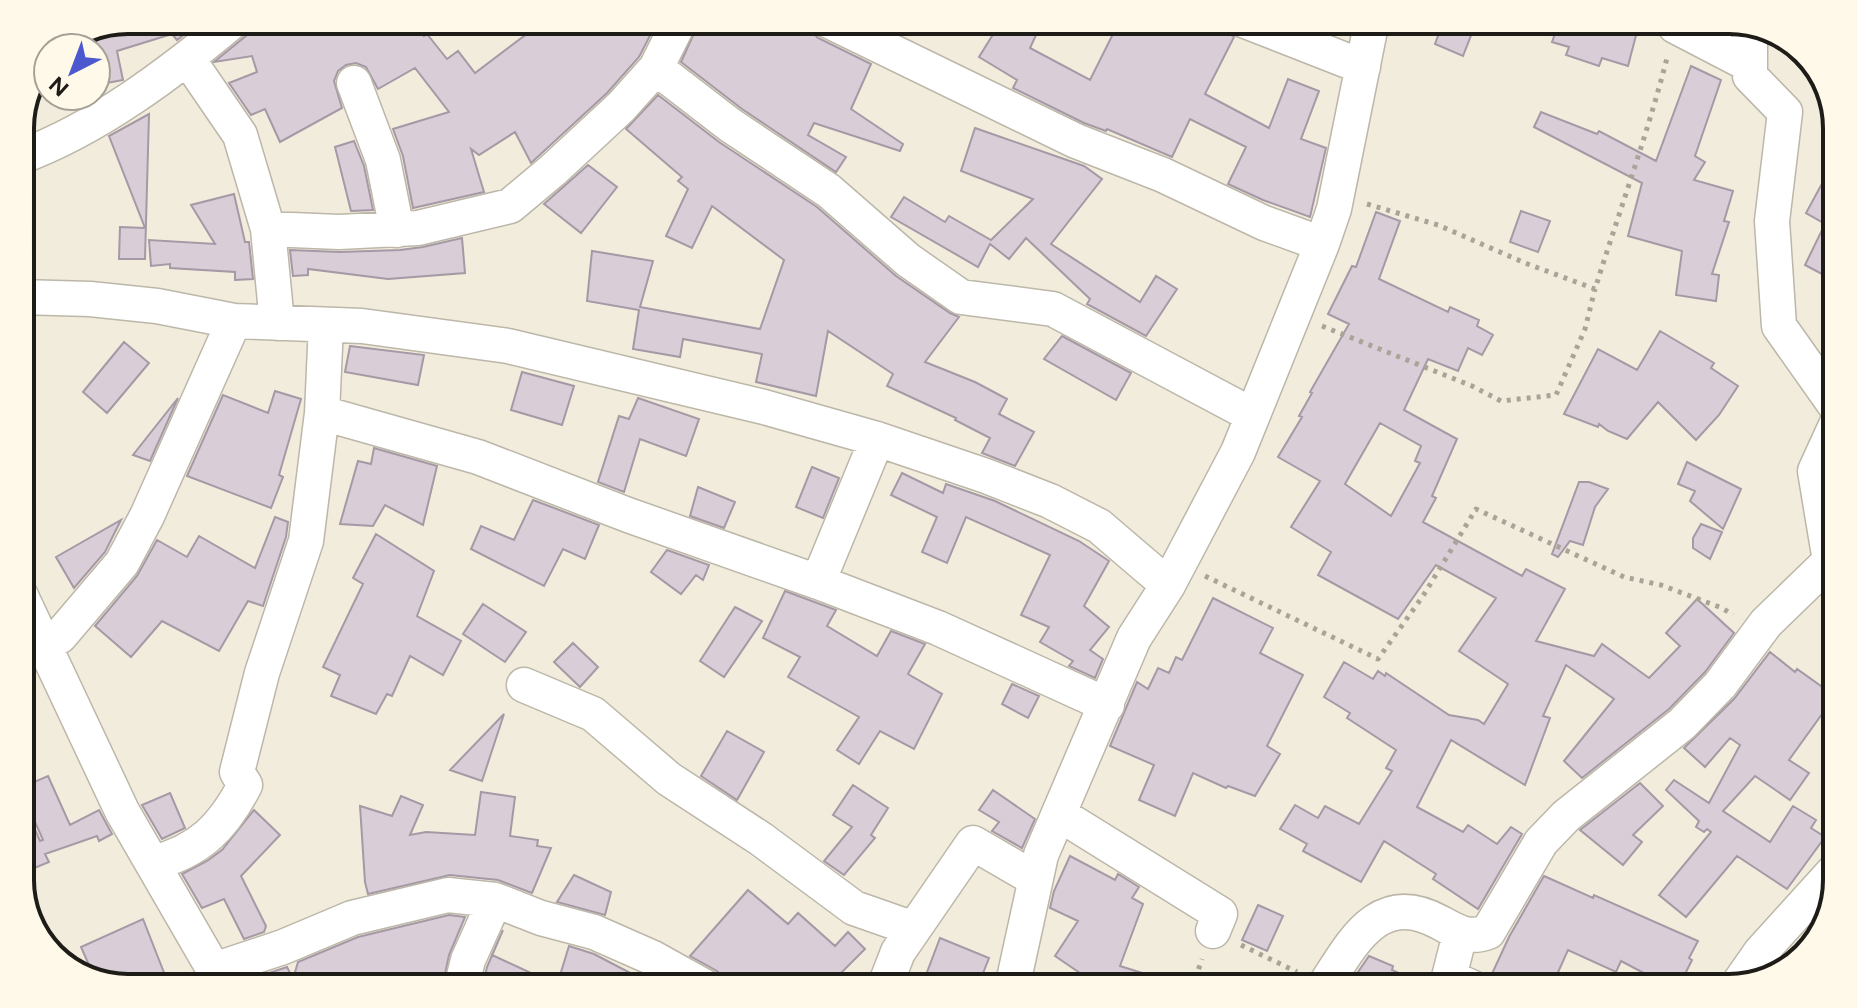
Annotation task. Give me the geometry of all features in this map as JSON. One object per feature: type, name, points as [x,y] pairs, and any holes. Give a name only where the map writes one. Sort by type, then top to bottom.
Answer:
[{"type":"street","points":[[34,151],[83,128],[188,59],[217,34]]},
{"type":"street","points":[[268,229],[339,232],[397,230],[418,228],[510,206],[621,107],[656,68],[673,34]]},
{"type":"street","points":[[856,34],[1076,141],[1163,175],[1264,223],[1322,244]]},
{"type":"street","points":[[1279,34],[1363,67]]},
{"type":"street","points":[[1015,974],[1041,855],[1134,638],[1173,574],[1238,452],[1322,244],[1337,195],[1369,34]]},
{"type":"street","points":[[1693,34],[1750,65]]},
{"type":"street","points":[[1750,36],[1750,76],[1785,112],[1772,221],[1779,326],[1823,388]]},
{"type":"street","points":[[188,59],[240,135],[268,229],[277,323]]},
{"type":"street","points":[[656,68],[730,125],[829,191],[908,260],[961,297],[1053,309],[1252,415]]},
{"type":"street","points":[[354,83],[383,160],[397,230]]},
{"type":"street","points":[[34,298],[157,306],[234,321],[362,326],[508,346],[764,407],[877,439],[1050,501],[1099,526],[1173,574]]},
{"type":"street","points":[[34,651],[60,636],[122,563],[147,516],[234,321]]},
{"type":"street","points":[[153,863],[176,857],[204,839],[230,814],[245,785],[237,772],[262,673],[306,541],[322,413],[326,325]]},
{"type":"street","points":[[322,413],[478,457],[628,515],[818,582],[938,628],[1107,705]]},
{"type":"street","points":[[818,582],[877,439]]},
{"type":"street","points":[[1823,454],[1815,471],[1823,516]]},
{"type":"street","points":[[1332,974],[1358,934],[1378,919],[1398,910],[1426,915],[1460,934],[1475,937],[1488,932],[1541,842],[1566,816],[1682,724],[1720,685],[1759,632],[1823,581]]},
{"type":"street","points":[[34,656],[213,974]]},
{"type":"street","points":[[524,685],[593,714],[669,779],[761,839],[854,908],[914,929]]},
{"type":"street","points":[[1059,814],[1220,914],[1213,931]]},
{"type":"street","points":[[889,974],[898,952],[973,843],[1035,879]]},
{"type":"street","points":[[1747,972],[1823,884]]},
{"type":"street","points":[[226,974],[352,918],[448,895],[495,900],[541,918],[594,932],[682,974]]},
{"type":"street","points":[[464,974],[495,900]]},
{"type":"street","points":[[1450,974],[1460,934]]},
{"type":"path","points":[[1293,315],[1472,386],[1501,401],[1556,395],[1585,329],[1634,160],[1654,106],[1670,34]]},
{"type":"path","points":[[1337,195],[1438,225],[1595,289]]},
{"type":"path","points":[[1173,574],[1378,659],[1423,596],[1476,509],[1624,577],[1661,585],[1722,608],[1759,632]]},
{"type":"path","points":[[1197,974],[1213,931],[1302,974]]},
{"type":"building","points":[[172,34],[117,51],[123,80],[112,82],[112,36]]},
{"type":"building","points":[[427,34],[447,59],[458,51],[475,73],[527,34],[651,34],[639,57],[607,93],[531,163],[515,132],[479,155],[471,149],[484,192],[413,208],[403,156],[393,129],[449,112],[415,68],[378,89],[366,67],[356,63],[346,65],[338,71],[334,81],[342,108],[280,142],[265,109],[251,115],[229,83],[257,72],[252,56],[214,62],[247,35]]},
{"type":"building","points":[[694,34],[814,34],[871,64],[851,109],[903,144],[900,151],[814,123],[808,135],[846,157],[836,172],[742,109],[681,62]]},
{"type":"building","points":[[993,34],[1036,34],[1030,48],[1090,80],[1113,34],[1230,34],[1234,37],[1205,94],[1269,128],[1288,79],[1319,91],[1301,139],[1326,148],[1310,217],[1228,184],[1246,147],[1190,119],[1172,157],[1107,129],[1084,123],[1013,88],[1017,80],[979,57]]},
{"type":"building","points":[[1439,34],[1472,34],[1463,56],[1435,44]]},
{"type":"building","points":[[1555,34],[1636,34],[1628,66],[1602,58],[1599,66],[1566,55],[1569,47],[1552,42]]},
{"type":"building","points":[[1691,66],[1721,80],[1695,156],[1705,162],[1694,180],[1733,191],[1724,221],[1729,222],[1712,274],[1719,275],[1716,301],[1676,295],[1682,251],[1628,236],[1642,183],[1534,127],[1541,112],[1597,134],[1599,131],[1656,161]]},
{"type":"building","points":[[658,95],[719,142],[817,207],[896,276],[959,317],[925,362],[1007,399],[999,414],[1034,432],[1015,466],[982,453],[990,438],[956,418],[887,386],[893,374],[828,331],[816,396],[756,382],[762,354],[683,339],[680,357],[633,349],[639,310],[587,301],[592,251],[653,261],[640,307],[760,329],[784,260],[712,206],[692,248],[666,236],[688,189],[678,181],[682,177],[626,129]]},
{"type":"building","points":[[149,114],[145,259],[119,259],[120,227],[145,228],[109,136]]},
{"type":"building","points":[[975,128],[1084,166],[1102,179],[1051,244],[1140,302],[1156,276],[1177,289],[1146,336],[1087,304],[1090,299],[1026,238],[1009,259],[990,244],[978,267],[891,217],[904,197],[945,222],[949,216],[991,240],[1033,199],[961,171]]},
{"type":"building","points":[[354,141],[364,166],[373,210],[351,211],[335,147]]},
{"type":"building","points":[[588,165],[617,187],[581,233],[544,204]]},
{"type":"building","points":[[1823,182],[1823,223],[1806,213]]},
{"type":"building","points":[[234,194],[245,242],[249,242],[253,279],[235,280],[235,272],[170,268],[170,264],[151,266],[149,240],[215,244],[191,205]]},
{"type":"building","points":[[1521,211],[1550,221],[1538,252],[1510,242]]},
{"type":"building","points":[[1376,212],[1400,221],[1379,279],[1448,312],[1450,307],[1479,320],[1477,326],[1493,335],[1482,355],[1468,348],[1458,371],[1428,359],[1404,410],[1457,439],[1432,496],[1436,498],[1423,522],[1522,576],[1526,569],[1565,589],[1536,641],[1594,656],[1602,644],[1649,678],[1680,646],[1666,633],[1697,599],[1734,633],[1705,672],[1669,709],[1582,778],[1564,761],[1614,699],[1566,665],[1543,716],[1550,718],[1525,785],[1451,740],[1417,807],[1463,832],[1468,825],[1497,844],[1511,827],[1522,834],[1478,909],[1433,879],[1436,874],[1384,841],[1361,882],[1303,851],[1307,844],[1280,829],[1295,805],[1318,818],[1325,806],[1359,824],[1392,771],[1386,768],[1396,750],[1347,718],[1350,713],[1324,697],[1344,662],[1373,679],[1378,671],[1385,676],[1386,673],[1449,715],[1484,724],[1508,684],[1459,651],[1496,598],[1436,565],[1398,619],[1318,575],[1331,552],[1291,527],[1320,481],[1278,457],[1349,324],[1328,314],[1352,266],[1356,267]],"holes":[[[1380,423],[1421,446],[1415,461],[1420,463],[1391,516],[1345,484]]]},
{"type":"building","points":[[1823,228],[1823,275],[1805,265]]},
{"type":"building","points":[[462,238],[465,273],[388,279],[308,269],[308,275],[293,276],[290,250],[400,250]]},
{"type":"building","points":[[1660,331],[1714,363],[1711,368],[1738,386],[1719,415],[1696,440],[1658,402],[1627,439],[1599,424],[1598,427],[1564,414],[1598,349],[1637,370]]},
{"type":"building","points":[[1062,336],[1131,373],[1116,400],[1044,359]]},
{"type":"building","points":[[124,342],[149,363],[107,413],[83,392]]},
{"type":"building","points":[[350,346],[424,355],[418,385],[345,372]]},
{"type":"building","points":[[522,372],[574,386],[562,425],[511,410]]},
{"type":"building","points":[[275,391],[301,399],[279,475],[283,477],[271,508],[187,476],[223,395],[268,413]]},
{"type":"building","points":[[178,398],[150,461],[133,455]]},
{"type":"building","points":[[638,398],[699,419],[686,456],[640,439],[624,492],[598,482],[619,416],[629,419]]},
{"type":"building","points":[[374,448],[437,466],[423,525],[385,505],[373,526],[340,524],[358,461],[371,464]]},
{"type":"building","points":[[1687,462],[1741,489],[1723,529],[1690,501],[1695,491],[1678,484]]},
{"type":"building","points":[[812,467],[839,478],[823,518],[796,507]]},
{"type":"building","points":[[902,473],[943,493],[946,484],[995,501],[1079,541],[1109,561],[1084,606],[1109,627],[1090,650],[1103,659],[1095,678],[1069,666],[1073,661],[1040,642],[1049,627],[1021,615],[1050,555],[966,517],[947,563],[922,552],[937,517],[891,495]]},
{"type":"building","points":[[1579,482],[1608,489],[1595,507],[1583,545],[1570,541],[1558,557],[1552,554]]},
{"type":"building","points":[[698,487],[735,502],[724,528],[690,516]]},
{"type":"building","points":[[533,500],[599,525],[585,559],[563,549],[544,586],[471,549],[481,526],[514,540]]},
{"type":"building","points":[[275,517],[288,522],[286,537],[263,606],[248,601],[219,651],[162,621],[131,657],[95,626],[137,576],[157,540],[187,557],[199,536],[255,568]]},
{"type":"building","points":[[121,520],[105,552],[74,588],[56,557]]},
{"type":"building","points":[[1701,524],[1722,532],[1710,559],[1693,548],[1693,538]]},
{"type":"building","points":[[376,534],[434,571],[417,616],[461,641],[443,675],[410,656],[392,696],[387,694],[376,714],[331,696],[340,675],[323,667],[363,584],[353,578]]},
{"type":"building","points":[[667,550],[709,565],[703,580],[696,575],[681,594],[651,572]]},
{"type":"building","points":[[785,591],[836,610],[827,626],[877,656],[891,631],[925,644],[908,674],[942,694],[914,749],[880,731],[859,764],[837,750],[859,717],[788,677],[800,657],[763,638]]},
{"type":"building","points":[[1213,598],[1273,628],[1260,653],[1303,675],[1267,746],[1280,754],[1255,796],[1228,786],[1226,788],[1193,773],[1175,816],[1139,800],[1154,765],[1110,746],[1137,682],[1148,689],[1158,668],[1169,673],[1176,657],[1182,660]]},
{"type":"building","points":[[483,604],[526,632],[505,662],[463,634]]},
{"type":"building","points":[[735,607],[762,621],[724,677],[700,661]]},
{"type":"building","points":[[573,643],[598,667],[580,687],[554,662]]},
{"type":"building","points":[[1770,652],[1795,672],[1797,669],[1823,687],[1823,713],[1789,760],[1809,773],[1790,800],[1755,776],[1723,811],[1770,842],[1793,806],[1816,820],[1811,828],[1823,836],[1823,840],[1787,889],[1737,856],[1686,917],[1659,895],[1711,832],[1696,827],[1699,821],[1666,790],[1674,780],[1709,803],[1740,745],[1730,738],[1705,767],[1684,748],[1734,699]]},
{"type":"building","points":[[1012,684],[1039,696],[1028,718],[1002,704]]},
{"type":"building","points":[[504,714],[482,781],[450,770]]},
{"type":"building","points":[[727,731],[764,752],[737,800],[701,776]]},
{"type":"building","points":[[48,776],[70,825],[99,810],[112,834],[99,841],[97,836],[45,854],[49,862],[34,868],[34,827],[40,841],[43,840],[34,820],[34,782]]},
{"type":"building","points":[[1640,783],[1663,806],[1633,835],[1642,842],[1623,865],[1580,830]]},
{"type":"building","points":[[853,785],[888,808],[871,835],[875,838],[844,875],[824,861],[852,827],[833,815]]},
{"type":"building","points":[[993,790],[1035,819],[1022,848],[992,831],[999,822],[979,810]]},
{"type":"building","points":[[481,792],[515,797],[510,836],[538,840],[537,846],[551,848],[532,893],[498,880],[450,875],[368,894],[360,806],[392,816],[401,796],[423,805],[410,835],[426,832],[475,835]]},
{"type":"building","points":[[170,793],[185,828],[162,839],[142,805]]},
{"type":"building","points":[[254,810],[280,835],[241,876],[266,926],[264,932],[244,939],[224,899],[202,908],[182,874],[222,850]]},
{"type":"building","points":[[1070,856],[1115,880],[1118,874],[1139,887],[1132,898],[1143,904],[1120,966],[1146,974],[1081,974],[1055,956],[1078,921],[1050,908]]},
{"type":"building","points":[[574,875],[611,892],[605,915],[557,902]]},
{"type":"building","points":[[1544,876],[1698,941],[1685,974],[1646,974],[1621,961],[1616,972],[1568,950],[1557,974],[1492,974]]},
{"type":"building","points":[[748,890],[788,924],[798,913],[835,946],[848,932],[865,949],[840,974],[720,974],[690,956]]},
{"type":"building","points":[[1258,905],[1283,916],[1267,951],[1242,940]]},
{"type":"building","points":[[449,915],[465,917],[449,955],[445,974],[294,974],[298,962],[358,937]]},
{"type":"building","points":[[143,919],[165,974],[128,974],[98,969],[89,965],[81,947]]},
{"type":"building","points":[[940,938],[989,958],[983,974],[926,974]]},
{"type":"building","points":[[569,946],[594,954],[632,974],[560,974]]},
{"type":"building","points":[[492,955],[533,974],[485,974]]},
{"type":"building","points":[[1369,956],[1393,966],[1392,970],[1401,974],[1357,974]]},
{"type":"building","points":[[287,967],[290,974],[266,974]]}]
